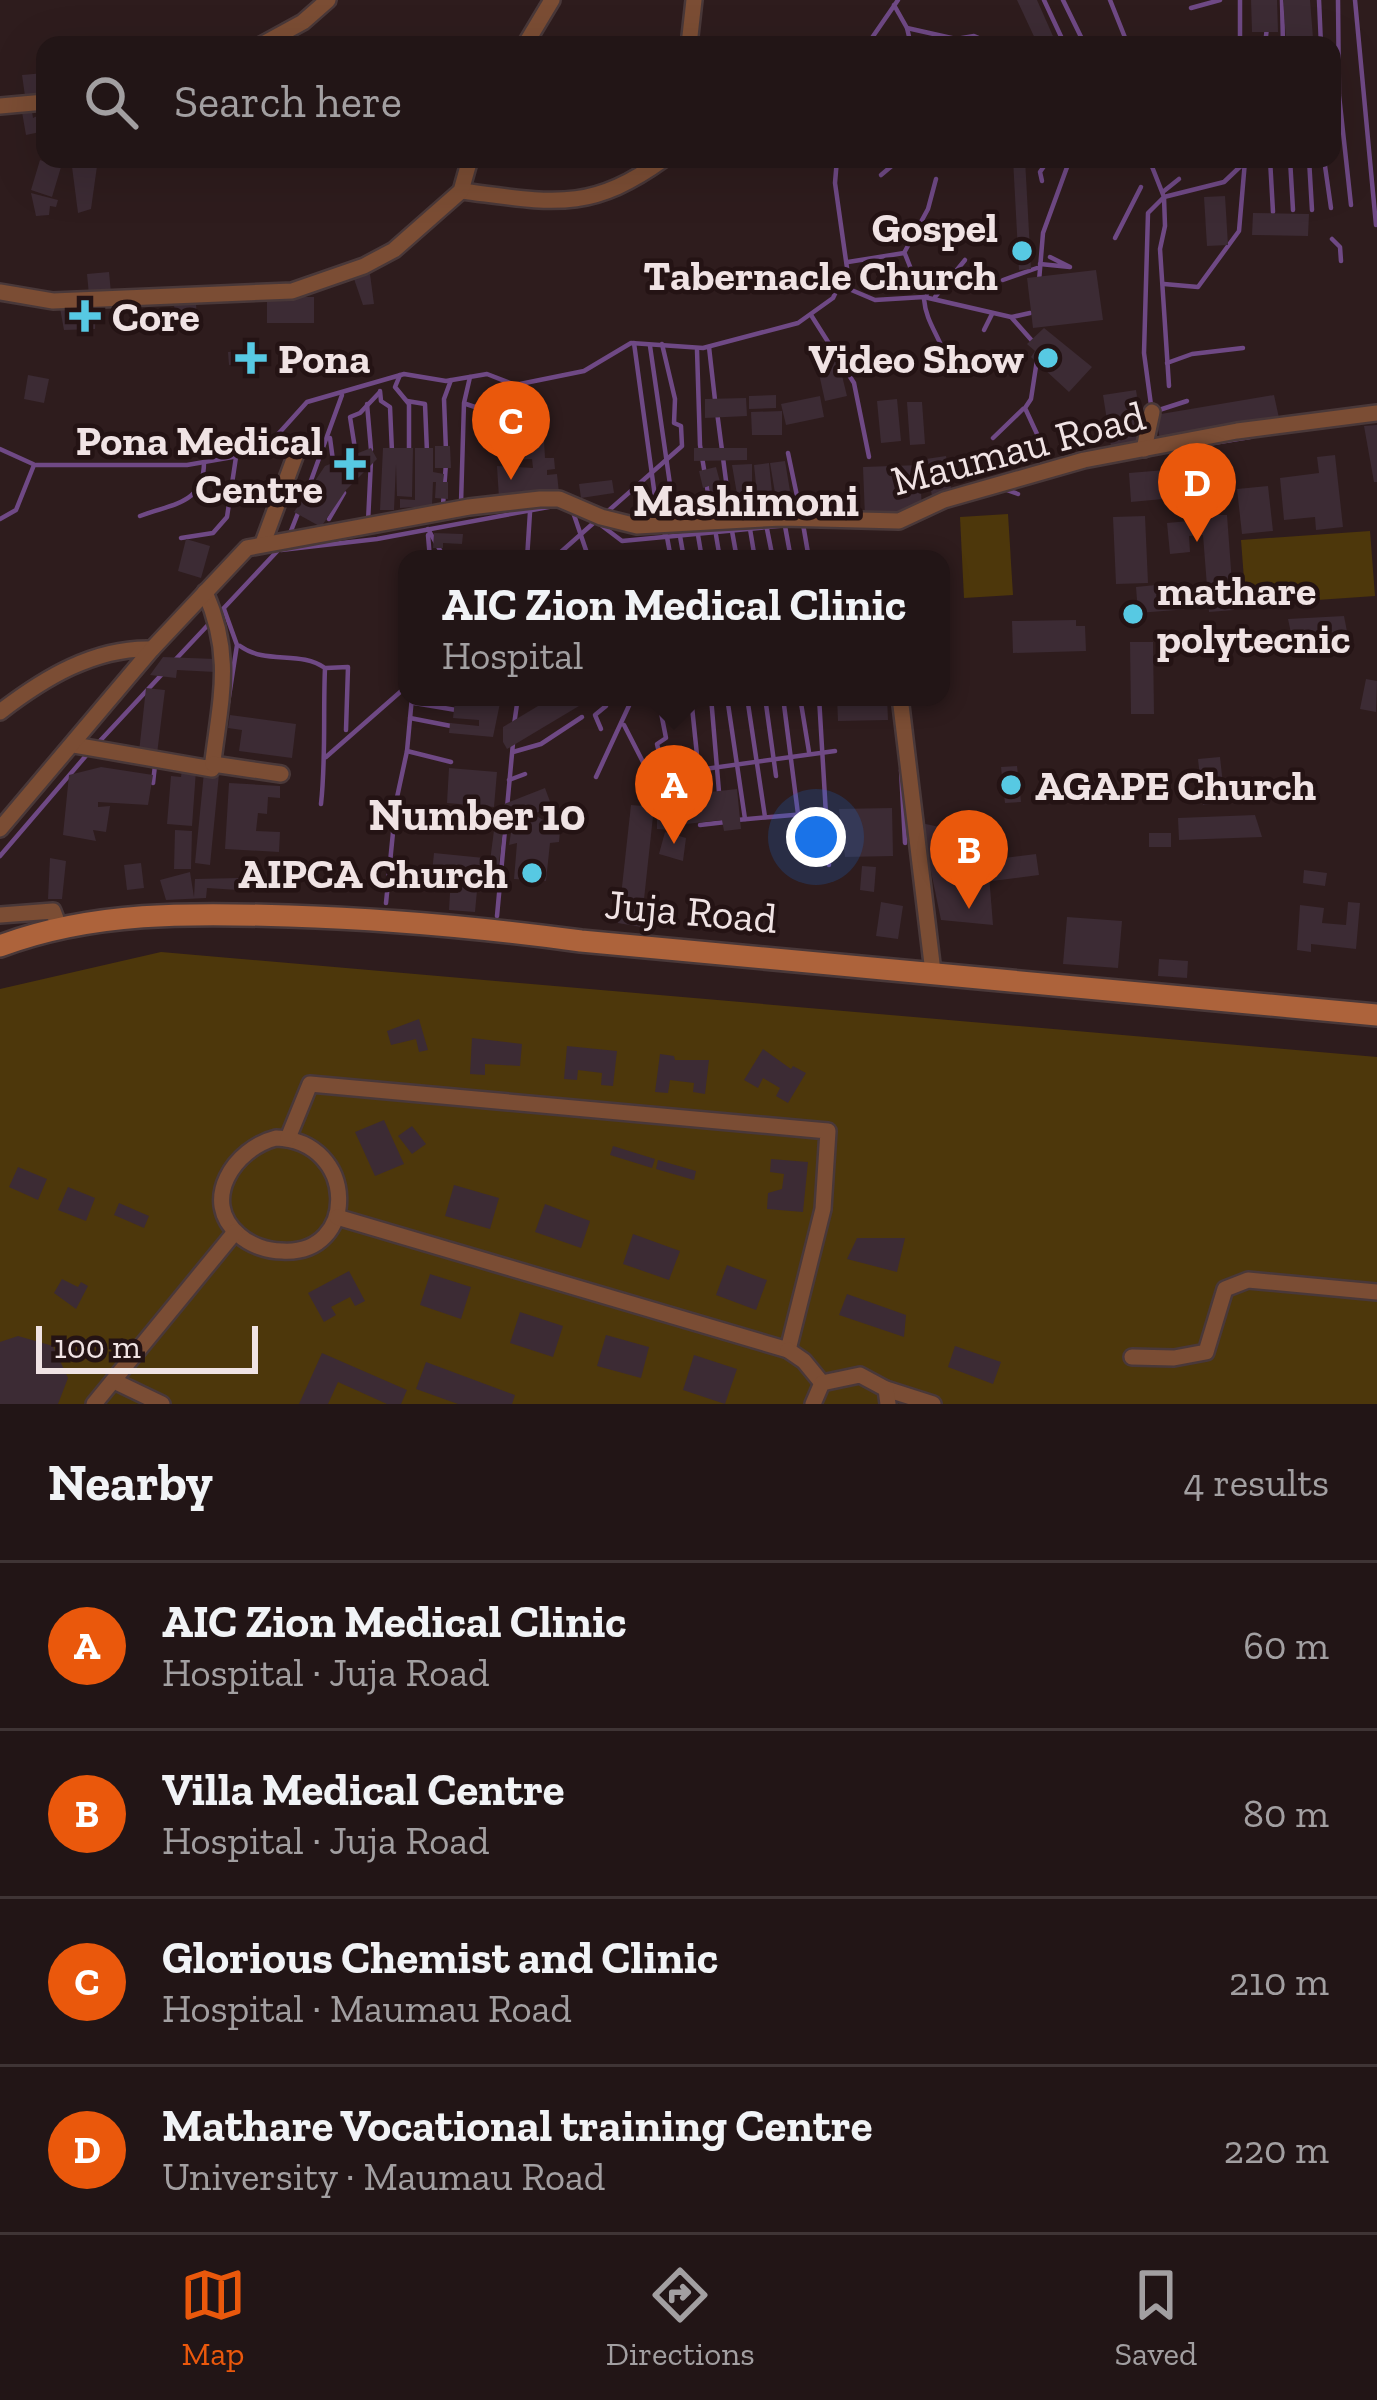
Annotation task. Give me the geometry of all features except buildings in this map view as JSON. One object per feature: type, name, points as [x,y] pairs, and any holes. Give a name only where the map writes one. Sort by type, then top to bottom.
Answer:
[{"type":"main road","name":"Juja Road","points":[[0,946],[60,929],[179,913],[337,918],[480,927],[581,941],[1377,1015]]},
{"type":"street","points":[[277,36],[328,0]]},
{"type":"street","points":[[530,36],[552,0]]},
{"type":"street","points":[[690,36],[694,0]]},
{"type":"street","points":[[0,106],[36,102]]},
{"type":"street","points":[[0,292],[53,301],[292,291],[364,266],[394,250],[461,191],[467,168]]},
{"type":"street","points":[[461,191],[530,200],[592,200],[651,168]]},
{"type":"street","points":[[1144,449],[1152,412]]},
{"type":"street","name":"Maumau Road","points":[[258,544],[540,499],[559,500],[637,526],[782,518],[899,521],[944,500],[1084,460],[1237,431],[1377,413]]},
{"type":"street","points":[[0,829],[152,649],[258,544],[299,443]]},
{"type":"street","points":[[74,745],[212,769],[225,655],[219,622],[205,592]]},
{"type":"street","points":[[0,712],[93,657],[116,650],[152,649]]},
{"type":"street","points":[[901,706],[933,972]]},
{"type":"street","points":[[213,764],[281,774]]},
{"type":"street","points":[[0,915],[53,911],[60,929]]},
{"type":"street","points":[[288,1138],[310,1084],[828,1131],[824,1209],[788,1350]]},
{"type":"street","points":[[288,1138],[331,1164],[340,1191],[338,1217],[320,1240],[298,1252],[262,1247],[235,1232],[220,1205],[224,1181],[240,1157],[258,1142],[288,1138]]},
{"type":"street","points":[[338,1217],[788,1350],[822,1383]]},
{"type":"street","points":[[94,1404],[235,1232]]},
{"type":"street","points":[[1132,1358],[1206,1352],[1225,1288],[1248,1280],[1377,1292]]},
{"type":"street","points":[[822,1383],[860,1375],[887,1397],[933,1404]]},
{"type":"street","points":[[114,1381],[162,1404]]},
{"type":"street","points":[[813,1404],[822,1383]]},
{"type":"shaded area","points":[[1008,514],[1013,595],[964,598],[960,517]]},
{"type":"shaded area","points":[[1370,531],[1375,596],[1246,605],[1241,540]]},
{"type":"shaded area","points":[[161,952],[1377,1057],[1377,1404],[0,1404],[0,989]]},
{"type":"waterway","points":[[873,36],[898,0]]},
{"type":"waterway","points":[[1044,0],[1061,36]]},
{"type":"waterway","points":[[1063,0],[1081,36]]},
{"type":"waterway","points":[[1110,0],[1124,36]]},
{"type":"waterway","points":[[1191,8],[1220,0]]},
{"type":"waterway","points":[[1240,0],[1240,36]]},
{"type":"waterway","points":[[1282,0],[1283,36]]},
{"type":"waterway","points":[[1319,0],[1321,36]]},
{"type":"waterway","points":[[1338,0],[1338,36]]},
{"type":"waterway","points":[[1355,0],[1376,225]]},
{"type":"waterway","points":[[894,5],[907,28],[943,36]]},
{"type":"waterway","points":[[1266,36],[1267,27]]},
{"type":"waterway","points":[[907,28],[909,36]]},
{"type":"waterway","points":[[1341,113],[1351,205]]},
{"type":"waterway","points":[[0,519],[16,510],[34,465],[187,465],[262,452],[307,402],[404,374],[446,381],[487,374],[515,385],[584,371],[631,343],[703,348],[798,323],[833,298],[847,268],[836,168]]},
{"type":"waterway","points":[[881,175],[889,168]]},
{"type":"waterway","points":[[1042,181],[1043,168]]},
{"type":"waterway","points":[[1039,281],[1043,233],[1067,168]]},
{"type":"waterway","points":[[1153,168],[1164,197],[1160,249],[1169,386]]},
{"type":"waterway","points":[[1151,405],[1144,353],[1148,213],[1164,197],[1224,182],[1239,168]]},
{"type":"waterway","points":[[1164,284],[1198,287],[1239,231],[1244,168]]},
{"type":"waterway","points":[[1271,168],[1273,212]]},
{"type":"waterway","points":[[1291,168],[1293,210]]},
{"type":"waterway","points":[[1310,168],[1312,210]]},
{"type":"waterway","points":[[1325,168],[1331,208]]},
{"type":"waterway","points":[[848,262],[904,253],[928,209],[936,179]]},
{"type":"waterway","points":[[1164,191],[1179,179]]},
{"type":"waterway","points":[[1115,238],[1141,187]]},
{"type":"waterway","points":[[1332,239],[1340,247],[1341,261]]},
{"type":"waterway","points":[[905,254],[911,269],[927,285],[927,294]]},
{"type":"waterway","points":[[1040,264],[1070,267],[1050,257]]},
{"type":"waterway","points":[[935,297],[965,260]]},
{"type":"waterway","points":[[1003,280],[1037,268]]},
{"type":"waterway","points":[[842,286],[875,300],[924,297],[1011,317],[1034,343]]},
{"type":"waterway","points":[[924,299],[946,359]]},
{"type":"waterway","points":[[1012,317],[1030,313]]},
{"type":"waterway","points":[[984,330],[992,314]]},
{"type":"waterway","points":[[811,315],[854,383],[869,457]]},
{"type":"waterway","points":[[634,343],[659,526],[669,550]]},
{"type":"waterway","points":[[607,512],[682,446],[662,344]]},
{"type":"waterway","points":[[650,346],[674,512]]},
{"type":"waterway","points":[[709,347],[715,400]]},
{"type":"waterway","points":[[1167,363],[1192,354],[1243,348]]},
{"type":"waterway","points":[[697,350],[700,445],[712,517]]},
{"type":"waterway","points":[[1037,360],[1031,399],[1025,408],[1037,434]]},
{"type":"waterway","points":[[400,375],[395,387],[409,404],[409,453]]},
{"type":"waterway","points":[[461,503],[464,403],[470,377]]},
{"type":"waterway","points":[[446,451],[444,399],[451,380]]},
{"type":"waterway","points":[[380,391],[381,401],[390,407],[392,452]]},
{"type":"waterway","points":[[356,455],[350,417],[379,393]]},
{"type":"waterway","points":[[305,497],[342,395]]},
{"type":"waterway","points":[[407,401],[425,404],[427,452]]},
{"type":"waterway","points":[[1156,411],[1187,401]]},
{"type":"waterway","points":[[367,404],[371,450]]},
{"type":"waterway","points":[[466,404],[484,410],[489,428],[528,430],[534,441]]},
{"type":"waterway","points":[[993,438],[1023,409]]},
{"type":"waterway","points":[[717,412],[731,519]]},
{"type":"waterway","points":[[1213,443],[1250,437]]},
{"type":"waterway","points":[[330,438],[334,468]]},
{"type":"waterway","points":[[0,449],[33,464]]},
{"type":"waterway","points":[[788,453],[801,515]]},
{"type":"waterway","points":[[181,538],[213,533],[227,517],[236,457]]},
{"type":"waterway","points":[[368,522],[371,461]]},
{"type":"waterway","points":[[140,516],[193,494],[203,476],[204,462]]},
{"type":"waterway","points":[[443,505],[446,463]]},
{"type":"waterway","points":[[1001,488],[1018,494]]},
{"type":"waterway","points":[[329,519],[344,493]]},
{"type":"waterway","points":[[281,550],[377,539],[554,506]]},
{"type":"waterway","points":[[528,550],[530,512]]},
{"type":"waterway","points":[[573,512],[586,550]]},
{"type":"waterway","points":[[289,536],[298,513]]},
{"type":"waterway","points":[[563,550],[598,519]]},
{"type":"waterway","points":[[597,522],[622,541],[789,525]]},
{"type":"waterway","points":[[803,524],[807,550]]},
{"type":"waterway","points":[[785,526],[789,550]]},
{"type":"waterway","points":[[428,529],[440,550]]},
{"type":"waterway","points":[[750,529],[754,550]]},
{"type":"waterway","points":[[767,529],[771,550]]},
{"type":"waterway","points":[[732,531],[735,550]]},
{"type":"waterway","points":[[428,535],[429,550]]},
{"type":"waterway","points":[[698,535],[700,550]]},
{"type":"waterway","points":[[716,535],[718,550]]},
{"type":"waterway","points":[[680,536],[682,550]]},
{"type":"waterway","points":[[176,659],[283,545]]},
{"type":"waterway","points":[[224,609],[237,645],[228,703]]},
{"type":"waterway","points":[[240,646],[325,668],[321,804]]},
{"type":"waterway","points":[[326,668],[348,667],[346,730]]},
{"type":"waterway","points":[[98,743],[164,672]]},
{"type":"waterway","points":[[326,757],[398,694]]},
{"type":"waterway","points":[[386,903],[411,706]]},
{"type":"waterway","points":[[432,706],[456,710]]},
{"type":"waterway","points":[[514,725],[517,706]]},
{"type":"waterway","points":[[601,729],[595,715],[606,706]]},
{"type":"waterway","points":[[596,777],[629,706]]},
{"type":"waterway","points":[[660,706],[666,738],[657,744],[670,800]]},
{"type":"waterway","points":[[692,706],[701,794]]},
{"type":"waterway","points":[[712,706],[719,792]]},
{"type":"waterway","points":[[728,706],[745,819]]},
{"type":"waterway","points":[[748,706],[765,817]]},
{"type":"waterway","points":[[766,706],[776,776]]},
{"type":"waterway","points":[[784,706],[798,814]]},
{"type":"waterway","points":[[801,706],[809,752]]},
{"type":"waterway","points":[[820,706],[829,865]]},
{"type":"waterway","points":[[513,752],[541,744],[582,717]]},
{"type":"waterway","points":[[410,718],[451,726]]},
{"type":"waterway","points":[[624,725],[643,762],[649,798]]},
{"type":"waterway","points":[[497,916],[513,743]]},
{"type":"waterway","points":[[0,856],[90,751]]},
{"type":"waterway","points":[[407,751],[451,762]]},
{"type":"waterway","points":[[647,777],[835,751]]},
{"type":"waterway","points":[[153,783],[155,765]]},
{"type":"waterway","points":[[901,770],[905,843]]},
{"type":"waterway","points":[[509,780],[525,774]]},
{"type":"waterway","points":[[737,820],[827,812]]},
{"type":"waterway","points":[[700,825],[726,822]]},
{"type":"place","name":"Gospel Tabernacle Church","points":[[1022,251]]},
{"type":"place","name":"Core","points":[[85,316]]},
{"type":"place","name":"Pona","points":[[251,358]]},
{"type":"place","name":"Video Show","points":[[1048,358]]},
{"type":"place","name":"Pona Medical Centre","points":[[350,464]]},
{"type":"place","name":"Glorious Chemist and Clinic","points":[[511,480]]},
{"type":"place","name":"Mathare Vocational training Centre","points":[[1197,542]]},
{"type":"place","name":"mathare polytecnic","points":[[1133,614]]},
{"type":"place","name":"AGAPE Church","points":[[1011,785]]},
{"type":"place","name":"AIC Zion Medical Clinic","points":[[674,844]]},
{"type":"place","name":"AIPCA Church","points":[[532,873]]},
{"type":"place","name":"Villa Medical Centre","points":[[969,909]]},
{"type":"district","name":"Mashimoni","points":[[746,501]]},
{"type":"district","name":"Number 10","points":[[477,815]]}]
